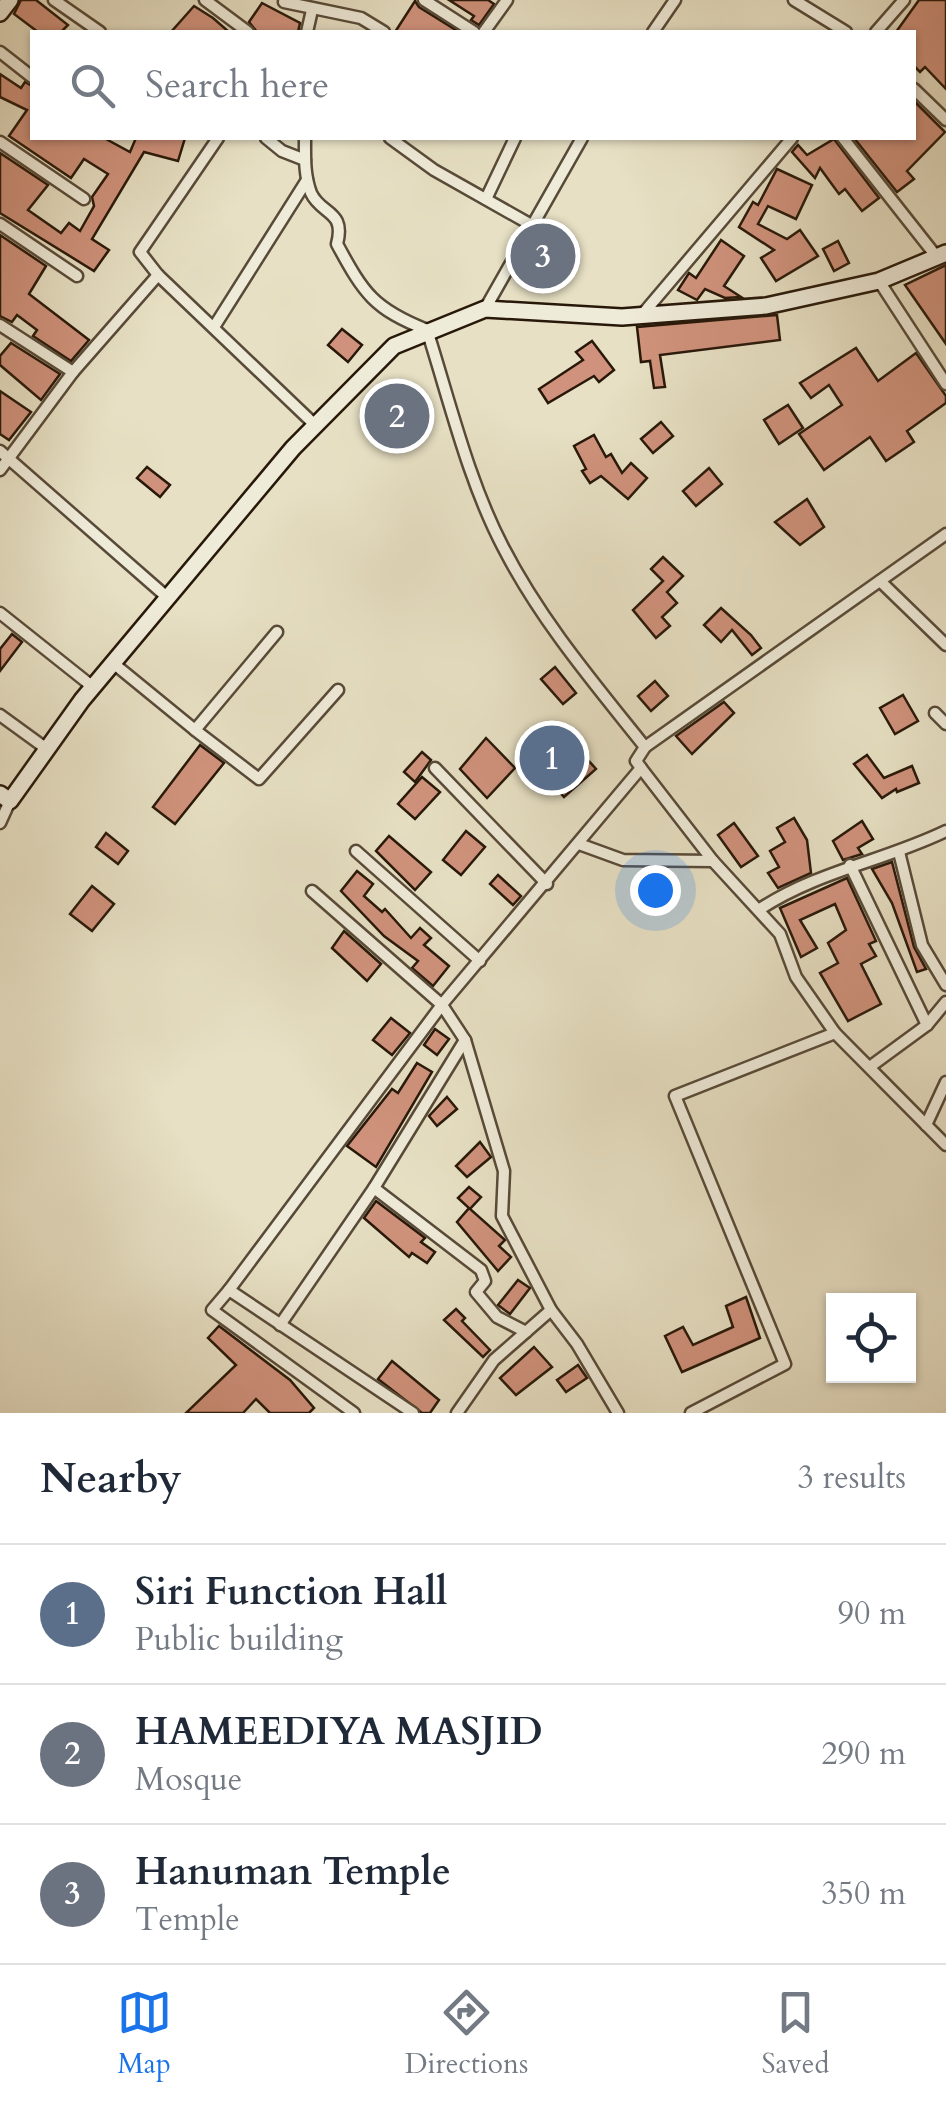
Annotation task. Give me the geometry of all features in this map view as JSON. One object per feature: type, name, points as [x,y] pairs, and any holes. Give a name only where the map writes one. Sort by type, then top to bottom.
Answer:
[{"type":"street","points":[[0,13],[10,0]]},
{"type":"street","points":[[54,0],[97,30]]},
{"type":"street","points":[[206,0],[245,30]]},
{"type":"street","points":[[424,0],[471,30]]},
{"type":"street","points":[[486,30],[508,0]]},
{"type":"street","points":[[653,30],[675,0]]},
{"type":"street","points":[[878,30],[904,0]]},
{"type":"street","points":[[284,2],[361,18],[381,30]]},
{"type":"street","points":[[801,2],[843,30]]},
{"type":"street","points":[[307,30],[312,10]]},
{"type":"street","points":[[0,52],[30,74]]},
{"type":"street","points":[[916,91],[946,120]]},
{"type":"street","points":[[217,140],[140,252],[158,275],[314,424]]},
{"type":"street","points":[[268,140],[282,151],[305,160]]},
{"type":"street","points":[[305,140],[307,180],[314,198],[334,214],[340,233],[337,244],[358,282],[387,314],[427,330]]},
{"type":"street","points":[[393,140],[535,227]]},
{"type":"street","points":[[406,149],[413,140]]},
{"type":"street","points":[[486,199],[513,140]]},
{"type":"street","points":[[485,309],[581,140]]},
{"type":"street","points":[[642,316],[790,140]]},
{"type":"street","points":[[0,824],[5,798],[30,778],[44,747],[93,687],[314,424],[394,346],[485,309],[642,316],[766,306],[879,280],[941,255],[845,140]]},
{"type":"street","points":[[0,142],[84,199]]},
{"type":"street","points":[[214,327],[307,180]]},
{"type":"street","points":[[0,224],[77,276]]},
{"type":"street","points":[[0,470],[4,454],[158,275]]},
{"type":"street","points":[[879,280],[946,384]]},
{"type":"street","points":[[0,325],[74,372]]},
{"type":"street","points":[[427,330],[465,452],[501,544],[542,616],[645,748]]},
{"type":"street","points":[[4,454],[168,598]]},
{"type":"street","points":[[946,534],[645,748],[636,761],[713,861],[780,934],[796,977],[835,1032],[946,1145]]},
{"type":"street","points":[[880,581],[946,646]]},
{"type":"street","points":[[0,614],[93,687]]},
{"type":"street","points":[[194,730],[277,632]]},
{"type":"street","points":[[114,662],[259,779],[338,690]]},
{"type":"street","points":[[935,713],[946,724]]},
{"type":"street","points":[[0,715],[44,747]]},
{"type":"street","points":[[435,768],[547,884]]},
{"type":"street","points":[[354,1413],[212,1310],[442,1005],[641,768]]},
{"type":"street","points":[[760,909],[798,885],[899,852],[946,830]]},
{"type":"street","points":[[579,844],[623,860],[713,861]]},
{"type":"street","points":[[356,852],[480,961]]},
{"type":"street","points":[[899,852],[922,945],[946,985]]},
{"type":"street","points":[[850,865],[927,1025]]},
{"type":"street","points":[[312,891],[442,1005],[465,1040],[504,1171],[502,1216],[551,1310],[577,1344],[618,1413]]},
{"type":"street","points":[[871,1066],[927,1025],[946,1002]]},
{"type":"street","points":[[691,1413],[785,1364],[675,1096],[835,1032]]},
{"type":"street","points":[[280,1325],[374,1188],[465,1040]]},
{"type":"street","points":[[926,1124],[946,1082]]},
{"type":"street","points":[[374,1188],[481,1270],[486,1281],[476,1292],[496,1317],[526,1332]]},
{"type":"street","points":[[230,1290],[414,1413]]},
{"type":"street","points":[[456,1413],[494,1360],[551,1310]]},
{"type":"building","points":[[21,0],[36,0],[68,25],[63,30],[35,30],[14,14]]},
{"type":"building","points":[[449,0],[488,0],[494,4],[479,25],[471,20],[474,16]]},
{"type":"building","points":[[919,0],[946,0],[946,89],[925,67],[920,72],[916,68],[916,30],[897,30]]},
{"type":"building","points":[[415,1],[456,30],[396,30]]},
{"type":"building","points":[[262,3],[300,23],[298,30],[255,30],[249,22]]},
{"type":"building","points":[[194,6],[227,30],[173,30]]},
{"type":"building","points":[[0,74],[21,88],[25,82],[30,85],[30,140],[108,140],[130,152],[135,140],[184,140],[178,161],[144,152],[92,239],[109,250],[94,271],[0,213],[0,153],[48,185],[28,210],[61,233],[69,223],[80,231],[94,206],[92,197],[108,174],[84,159],[71,178],[9,136],[27,110],[0,97]]},
{"type":"building","points":[[916,103],[945,132],[907,171],[914,179],[897,192],[856,140],[916,140]]},
{"type":"building","points":[[835,140],[879,198],[862,211],[845,189],[839,194],[820,168],[815,178],[792,152],[798,145],[807,155]]},
{"type":"building","points":[[777,169],[812,185],[796,219],[768,206],[758,224],[787,239],[800,230],[818,256],[776,281],[761,258],[774,250],[739,227],[753,202],[758,205]]},
{"type":"building","points":[[0,235],[46,266],[29,294],[89,340],[71,361],[33,336],[37,330],[17,315],[12,322],[0,316]]},
{"type":"building","points":[[721,240],[744,256],[724,286],[741,297],[725,298],[705,289],[697,300],[678,290],[689,273],[696,278]]},
{"type":"building","points":[[838,241],[849,263],[834,271],[823,249]]},
{"type":"building","points":[[946,265],[946,344],[905,285]]},
{"type":"building","points":[[777,315],[780,340],[660,355],[665,387],[654,388],[650,361],[641,362],[637,327]]},
{"type":"building","points":[[342,329],[362,345],[348,362],[328,345]]},
{"type":"building","points":[[592,341],[614,370],[599,382],[594,376],[548,403],[539,389],[583,360],[576,352]]},
{"type":"building","points":[[11,343],[60,374],[41,400],[0,365],[0,356]]},
{"type":"building","points":[[856,348],[878,381],[916,353],[946,396],[946,403],[907,431],[914,442],[886,461],[870,437],[824,470],[799,434],[842,405],[829,385],[811,398],[800,383]]},
{"type":"building","points":[[0,391],[31,412],[9,440],[0,434]]},
{"type":"building","points":[[379,392],[429,422],[416,440],[363,410]]},
{"type":"building","points":[[788,405],[803,428],[779,444],[764,420]]},
{"type":"building","points":[[661,422],[673,436],[653,453],[641,439]]},
{"type":"building","points":[[594,435],[606,457],[611,454],[622,473],[631,463],[647,478],[628,499],[601,476],[590,483],[582,471],[586,469],[574,446]]},
{"type":"building","points":[[147,467],[170,485],[160,497],[137,478]]},
{"type":"building","points":[[709,468],[722,484],[696,506],[683,491]]},
{"type":"building","points":[[807,499],[824,527],[800,545],[775,522]]},
{"type":"building","points":[[663,557],[683,576],[667,592],[677,603],[662,617],[670,626],[656,638],[633,610],[663,581],[651,569]]},
{"type":"building","points":[[721,608],[761,648],[752,655],[732,630],[721,642],[704,625]]},
{"type":"building","points":[[12,634],[22,642],[0,671],[0,649]]},
{"type":"building","points":[[555,667],[576,693],[563,704],[541,679]]},
{"type":"building","points":[[655,681],[668,696],[651,711],[638,696]]},
{"type":"building","points":[[903,695],[918,721],[895,734],[880,708]]},
{"type":"building","points":[[724,702],[734,713],[692,754],[676,736]]},
{"type":"building","points":[[565,734],[596,769],[564,797],[547,778],[540,784],[526,769]]},
{"type":"building","points":[[486,738],[515,768],[487,798],[460,769]]},
{"type":"building","points":[[200,745],[224,763],[175,824],[153,807]]},
{"type":"building","points":[[422,752],[431,760],[415,782],[404,772]]},
{"type":"building","points":[[867,755],[884,778],[912,766],[919,783],[897,792],[896,789],[882,798],[854,764]]},
{"type":"building","points":[[422,777],[440,792],[415,819],[398,804]]},
{"type":"building","points":[[794,818],[807,840],[811,873],[778,888],[768,873],[779,867],[770,851],[785,842],[777,828]]},
{"type":"building","points":[[862,821],[873,839],[858,848],[862,854],[843,860],[833,841]]},
{"type":"building","points":[[734,823],[758,856],[741,867],[718,835]]},
{"type":"building","points":[[466,831],[485,847],[461,875],[443,860]]},
{"type":"building","points":[[106,833],[128,851],[118,864],[96,847]]},
{"type":"building","points":[[389,836],[431,872],[415,890],[376,851]]},
{"type":"building","points":[[892,862],[914,947],[926,969],[917,972],[892,903],[872,869]]},
{"type":"building","points":[[357,871],[373,884],[364,896],[382,912],[385,909],[411,938],[420,928],[431,938],[424,945],[449,966],[433,986],[412,968],[418,961],[384,936],[341,891]]},
{"type":"building","points":[[498,875],[521,896],[513,905],[490,884]]},
{"type":"building","points":[[847,878],[876,941],[869,944],[876,956],[861,964],[881,1004],[848,1021],[820,973],[838,963],[828,943],[846,930],[835,904],[800,920],[817,948],[801,957],[780,908]]},
{"type":"building","points":[[92,886],[114,904],[92,931],[70,914]]},
{"type":"building","points":[[344,931],[381,964],[367,981],[332,948]]},
{"type":"building","points":[[391,1018],[410,1033],[392,1055],[373,1040]]},
{"type":"building","points":[[435,1029],[449,1039],[437,1055],[424,1045]]},
{"type":"building","points":[[417,1063],[432,1072],[376,1167],[347,1146],[392,1089],[398,1093]]},
{"type":"building","points":[[447,1097],[457,1109],[437,1126],[429,1116]]},
{"type":"building","points":[[480,1142],[491,1157],[467,1177],[456,1166]]},
{"type":"building","points":[[469,1187],[481,1197],[470,1209],[505,1240],[499,1246],[511,1257],[498,1271],[457,1222],[469,1208],[458,1198]]},
{"type":"building","points":[[376,1201],[425,1238],[421,1242],[435,1252],[427,1263],[412,1253],[409,1257],[364,1218]]},
{"type":"building","points":[[518,1280],[530,1288],[510,1314],[498,1305]]},
{"type":"building","points":[[746,1297],[760,1338],[682,1372],[665,1336],[683,1327],[693,1345],[733,1327],[726,1306]]},
{"type":"building","points":[[456,1309],[465,1318],[462,1321],[490,1350],[483,1357],[444,1320]]},
{"type":"building","points":[[219,1326],[290,1380],[314,1408],[309,1413],[270,1413],[256,1399],[243,1413],[186,1413],[236,1365],[208,1338]]},
{"type":"building","points":[[534,1347],[552,1367],[516,1395],[500,1378]]},
{"type":"building","points":[[392,1361],[439,1400],[430,1413],[422,1413],[378,1379]]},
{"type":"building","points":[[578,1365],[587,1378],[566,1392],[557,1380]]},
{"type":"place","name":"Hanuman Temple","points":[[543,256]]},
{"type":"place","name":"HAMEEDIYA MASJID","points":[[397,416]]},
{"type":"place","name":"Siri Function Hall","points":[[552,758]]}]
